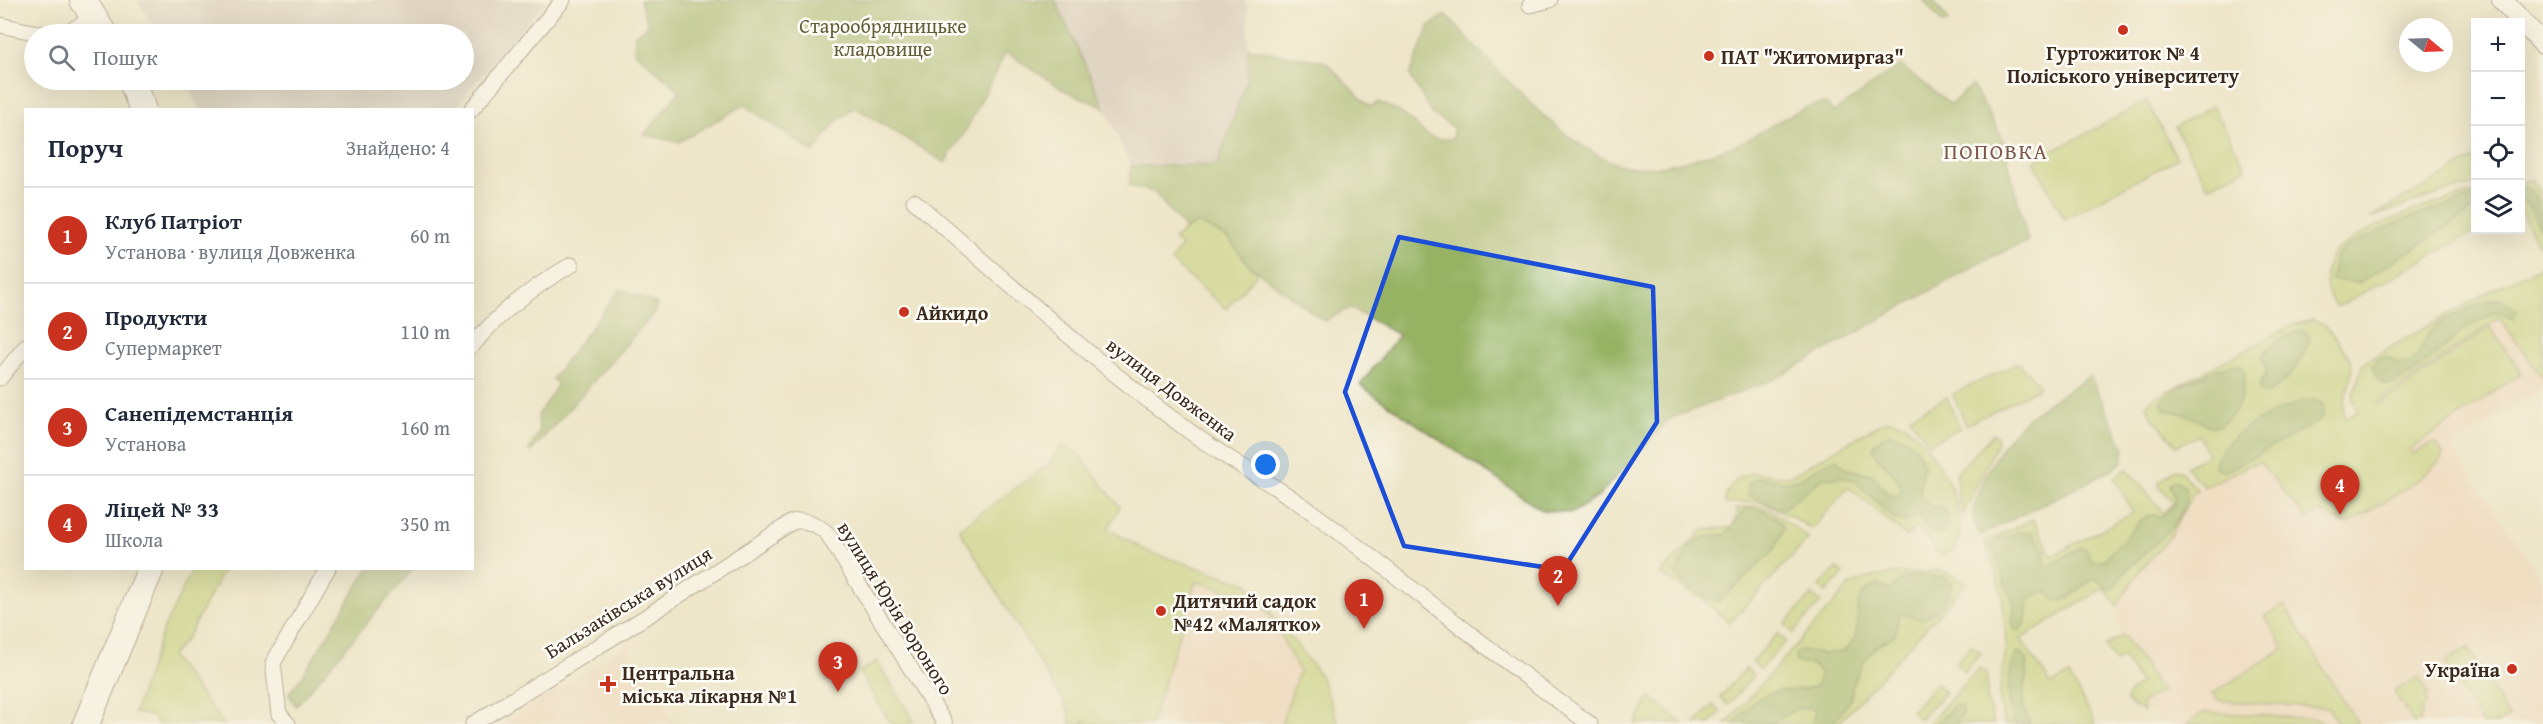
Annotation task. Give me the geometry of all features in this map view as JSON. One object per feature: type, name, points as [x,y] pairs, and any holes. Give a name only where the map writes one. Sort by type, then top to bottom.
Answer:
[{"type":"highway","points":[[135,90],[142,108]]},
{"type":"highway","points":[[86,724],[150,570]]},
{"type":"street","points":[[473,108],[563,0]]},
{"type":"street","points":[[1530,5],[1550,0]]},
{"type":"street","points":[[2502,0],[2543,44]]},
{"type":"street","points":[[0,25],[24,30]]},
{"type":"street","name":"вулиця Довженка","points":[[914,201],[1112,373],[1225,457],[1306,507],[1512,667],[1590,724]]},
{"type":"street","points":[[474,344],[495,321],[545,280],[571,265]]},
{"type":"street","points":[[0,378],[24,348]]},
{"type":"street","name":"Бальзаківська вулиця","points":[[473,724],[652,613],[792,522],[807,522]]},
{"type":"street","name":"вулиця Юрія Вороного","points":[[807,522],[818,525],[827,533],[945,724]]},
{"type":"street","points":[[288,724],[279,714],[273,663],[327,570]]},
{"type":"highlighted area","points":[[1399,237],[1653,287],[1657,422],[1563,570],[1404,546],[1345,392]]},
{"type":"shaded area","points":[[137,0],[546,0],[474,85],[474,24],[153,24]]},
{"type":"shaded area","points":[[1055,0],[1244,0],[1248,8],[1248,77],[1217,165],[1131,166]]},
{"type":"shaded area","points":[[189,90],[470,90],[455,108],[199,108]]},
{"type":"shaded area","points":[[2499,318],[2543,378],[2543,388],[2456,445],[2453,450],[2543,580],[2543,724],[2162,724],[2152,713],[2143,711],[2140,704],[2162,690],[2118,627],[2117,606],[2140,570],[2169,538],[2194,492],[2384,399]]},
{"type":"shaded area","name":"Дитячий садок №42 «Малятко»","points":[[1056,499],[1149,552],[1249,584],[1320,675],[1339,724],[1083,724],[1094,715]]},
{"type":"shaded area","name":"Центральна міська лікарня №1","points":[[627,644],[675,724],[504,724]]},
{"type":"green space","name":"Старообрядницьке кладовище","points":[[640,0],[1055,0],[1105,108],[1064,90],[1006,52],[965,132],[945,163],[855,107],[833,125],[814,153],[744,105],[679,142],[644,135],[680,91],[634,51],[635,34],[648,26]]},
{"type":"green space","points":[[1923,0],[1932,0],[1948,19],[1948,23],[1943,24]]},
{"type":"green space","points":[[1446,15],[1508,81],[1559,129],[1585,148],[1610,161],[1634,167],[1669,164],[1728,148],[1800,110],[1813,106],[1826,103],[1834,112],[1900,65],[1951,104],[1972,85],[2002,137],[2028,241],[1987,259],[1773,380],[1669,419],[1598,497],[1572,513],[1542,510],[1360,385],[1399,335],[1350,308],[1324,321],[1249,265],[1228,238],[1198,223],[1185,229],[1154,192],[1129,186],[1131,166],[1217,165],[1248,77],[1248,48],[1326,62],[1370,107],[1378,102],[1404,115],[1430,137],[1453,138],[1453,127],[1432,114],[1410,75],[1429,26]]},
{"type":"green space","points":[[2147,101],[2177,159],[2064,219],[2034,161]]},
{"type":"green space","points":[[2213,106],[2246,168],[2208,187],[2175,127]]},
{"type":"green space","points":[[2471,160],[2471,186],[2441,193],[2370,218]]},
{"type":"green space","points":[[2532,180],[2536,185],[2542,207],[2543,240],[2538,244],[2525,220],[2525,181]]},
{"type":"green space","points":[[2525,188],[2535,196],[2543,235],[2529,206],[2525,202]]},
{"type":"green space","points":[[2471,194],[2471,234],[2340,306],[2335,306],[2328,293],[2325,279],[2329,259],[2333,252],[2383,223],[2438,203]]},
{"type":"green space","points":[[2471,197],[2471,212],[2359,283],[2331,280],[2335,257],[2345,247],[2403,220]]},
{"type":"green space","points":[[1198,223],[1228,238],[1249,265],[1258,272],[1226,309],[1171,261],[1181,246],[1174,239],[1185,229]]},
{"type":"green space","points":[[2543,265],[2541,305],[2543,378],[2499,318],[2377,403],[2379,405],[2490,327],[2522,373],[2410,450],[2412,454],[2432,444],[2437,444],[2443,454],[2439,462],[2417,481],[2350,523],[2342,523],[2320,511],[2306,519],[2259,461],[2204,487],[2186,467],[2208,455],[2199,435],[2177,446],[2153,418],[2146,406],[2150,400],[2293,325],[2312,320],[2324,324],[2343,348],[2351,363],[2351,377],[2344,404],[2345,419],[2358,412],[2352,399],[2363,363],[2490,291]]},
{"type":"green space","points":[[620,289],[657,304],[654,313],[531,452],[529,450],[539,432],[538,415],[558,384],[552,379]]},
{"type":"green space","points":[[2501,298],[2517,311],[2514,319],[2497,312],[2468,327],[2427,362],[2402,379],[2392,384],[2384,384],[2377,379],[2372,365],[2378,359],[2388,357],[2399,364],[2409,363],[2417,356],[2430,332],[2443,321],[2484,302]]},
{"type":"green space","points":[[2303,330],[2310,337],[2298,364],[2280,385],[2266,394],[2261,392],[2259,385],[2266,370],[2262,359],[2268,348],[2278,340]]},
{"type":"green space","points":[[2020,364],[2039,385],[2037,389],[1966,425],[1953,394]]},
{"type":"green space","points":[[2239,364],[2245,373],[2241,397],[2232,415],[2219,426],[2209,426],[2185,414],[2166,410],[2161,402],[2175,390],[2197,378],[2221,368]]},
{"type":"green space","points":[[2090,376],[2124,447],[2122,462],[2110,471],[1981,535],[1974,522],[1974,507],[2000,449],[2012,434],[2038,410]]},
{"type":"green space","points":[[1947,397],[1960,428],[1929,444],[1909,417]]},
{"type":"green space","points":[[2309,400],[2319,401],[2323,406],[2323,416],[2318,422],[2225,472],[2217,469],[2215,465],[2219,453],[2240,432],[2268,415]]},
{"type":"green space","points":[[1892,420],[1906,426],[1921,439],[1945,476],[1954,497],[1959,518],[1959,536],[1954,550],[1943,555],[1935,552],[1929,539],[1917,528],[1906,536],[1848,487],[1812,529],[1758,501],[1725,504],[1727,493],[1741,477],[1755,473],[1792,475],[1885,421]]},
{"type":"green space","points":[[1890,434],[1912,443],[1922,458],[1920,493],[1926,503],[1945,509],[1948,523],[1944,532],[1940,534],[1929,532],[1924,522],[1916,518],[1906,522],[1894,519],[1855,481],[1843,477],[1822,479],[1784,508],[1748,495],[1748,483],[1753,480],[1763,478],[1796,480],[1825,463],[1837,459],[1846,469],[1872,474],[1887,493],[1897,496],[1901,492],[1899,483],[1894,474],[1874,453],[1873,446],[1878,440]]},
{"type":"green space","points":[[1993,434],[1997,436],[1997,443],[1963,515],[1959,503],[1956,473]]},
{"type":"green space","name":"Дитячий садок №42 «Малятко»","points":[[1061,447],[1076,451],[1120,507],[1108,529],[1149,552],[1249,584],[1320,675],[1339,724],[1281,724],[1299,671],[1263,603],[1196,581],[1151,724],[1083,724],[1088,719],[1080,724],[1070,724],[1069,711],[959,529],[1048,465]]},
{"type":"green space","points":[[2127,469],[2164,513],[2174,502],[2159,486],[2159,482],[2175,469],[2180,471],[2198,490],[2194,492],[2169,538],[2140,570],[2117,606],[2104,588],[2021,639],[2051,684],[2069,675],[2096,724],[2004,724],[1999,695],[2006,645],[2002,593],[1985,542],[2033,519],[2052,556],[2133,513],[2114,477]]},
{"type":"green space","points":[[2173,481],[2178,481],[2187,489],[2185,504],[2178,518],[2168,531],[2131,566],[2113,589],[2109,590],[2097,580],[2092,580],[2063,600],[2055,599],[2046,592],[2033,596],[2028,601],[2025,623],[2020,630],[2015,630],[2012,623],[2014,605],[1992,548],[1996,540],[2019,532],[2031,532],[2045,551],[2045,564],[2050,566],[2080,547],[2087,550],[2091,561],[2098,562],[2105,559],[2141,520],[2151,515],[2161,516],[2172,508],[2176,500],[2170,485]]},
{"type":"green space","points":[[1756,505],[1771,510],[1809,538],[1730,623],[1702,599],[1660,574],[1703,530],[1732,527],[1738,512],[1735,509]]},
{"type":"green space","points":[[1751,508],[1770,514],[1784,528],[1775,549],[1720,601],[1702,595],[1677,577],[1675,573],[1692,543],[1702,538],[1727,533],[1745,510]]},
{"type":"green space","points":[[1837,568],[1844,574],[1826,593],[1819,587]]},
{"type":"green space","points":[[192,570],[223,570],[187,638],[171,656],[224,724],[158,724],[152,716],[134,713],[163,630]]},
{"type":"green space","points":[[367,570],[412,570],[296,706],[288,694],[303,675]]},
{"type":"green space","points":[[1938,570],[1953,575],[1966,584],[1838,724],[1726,724],[1849,586],[1882,575]]},
{"type":"green space","points":[[1944,576],[1951,582],[1946,599],[1923,619],[1901,614],[1898,617],[1896,634],[1876,647],[1865,660],[1853,682],[1851,699],[1832,724],[1811,724],[1816,714],[1814,709],[1800,708],[1769,724],[1734,724],[1755,701],[1767,694],[1805,689],[1817,685],[1821,674],[1819,670],[1814,666],[1796,662],[1795,654],[1801,650],[1821,654],[1843,652],[1854,639],[1859,600],[1869,589],[1879,584],[1887,590],[1908,577]]},
{"type":"green space","points":[[1812,595],[1821,602],[1793,633],[1785,624]]},
{"type":"green space","points":[[2284,605],[2358,724],[2338,724],[2328,708],[2223,701],[2212,694],[2284,648],[2265,616]]},
{"type":"green space","points":[[1778,633],[1786,641],[1760,669],[1752,662]]},
{"type":"green space","points":[[2123,635],[2162,691],[2140,704],[2143,711],[2131,706],[2126,700],[2129,693],[2140,683],[2123,657],[2115,662],[2105,646]]},
{"type":"green space","points":[[1971,645],[1981,653],[1964,672],[1955,663]]},
{"type":"green space","points":[[2468,648],[2509,717],[2497,724],[2482,724],[2445,662]]},
{"type":"green space","points":[[2017,653],[2022,654],[2028,662],[2023,699],[2030,724],[2015,724],[2011,706],[2008,689],[2010,671]]},
{"type":"green space","points":[[877,661],[914,721],[909,724],[891,724],[859,672]]},
{"type":"green space","points":[[1746,668],[1754,675],[1728,705],[1720,697]]},
{"type":"green space","points":[[1979,668],[1987,673],[1987,701],[1994,724],[1928,724]]},
{"type":"green space","points":[[2419,678],[2429,694],[2425,696],[2427,703],[2422,708],[2422,715],[2419,717],[2421,720],[2414,724],[2394,692]]},
{"type":"green space","points":[[1936,684],[1945,692],[1920,719],[1911,711]]},
{"type":"green space","points":[[1650,696],[1682,723],[1635,724]]},
{"type":"green space","points":[[1713,705],[1721,712],[1710,724],[1695,724]]},
{"type":"green space","points":[[1955,705],[1961,706],[1962,714],[1954,724],[1935,724]]},
{"type":"green space","points":[[2204,712],[2317,719],[2325,724],[2187,724]]},
{"type":"place","name":"Гуртожиток № 4 Поліського університету","points":[[2123,30]]},
{"type":"place","name":"ПАТ \"Житомиргаз\"","points":[[1709,56]]},
{"type":"place","name":"Айкидо","points":[[904,312]]},
{"type":"place","name":"Ліцей № 33","points":[[2340,515]]},
{"type":"place","name":"Продукти","points":[[1558,606]]},
{"type":"place","name":"Дитячий садок №42 «Малятко»","points":[[1161,611]]},
{"type":"place","name":"Клуб Патріот","points":[[1364,629]]},
{"type":"place","name":"Україна","points":[[2512,669]]},
{"type":"place","name":"Центральна міська лікарня №1","points":[[608,684]]},
{"type":"place","name":"Санепідемстанція","points":[[838,692]]},
{"type":"district","name":"ПОПОВКА","points":[[1996,151]]}]
